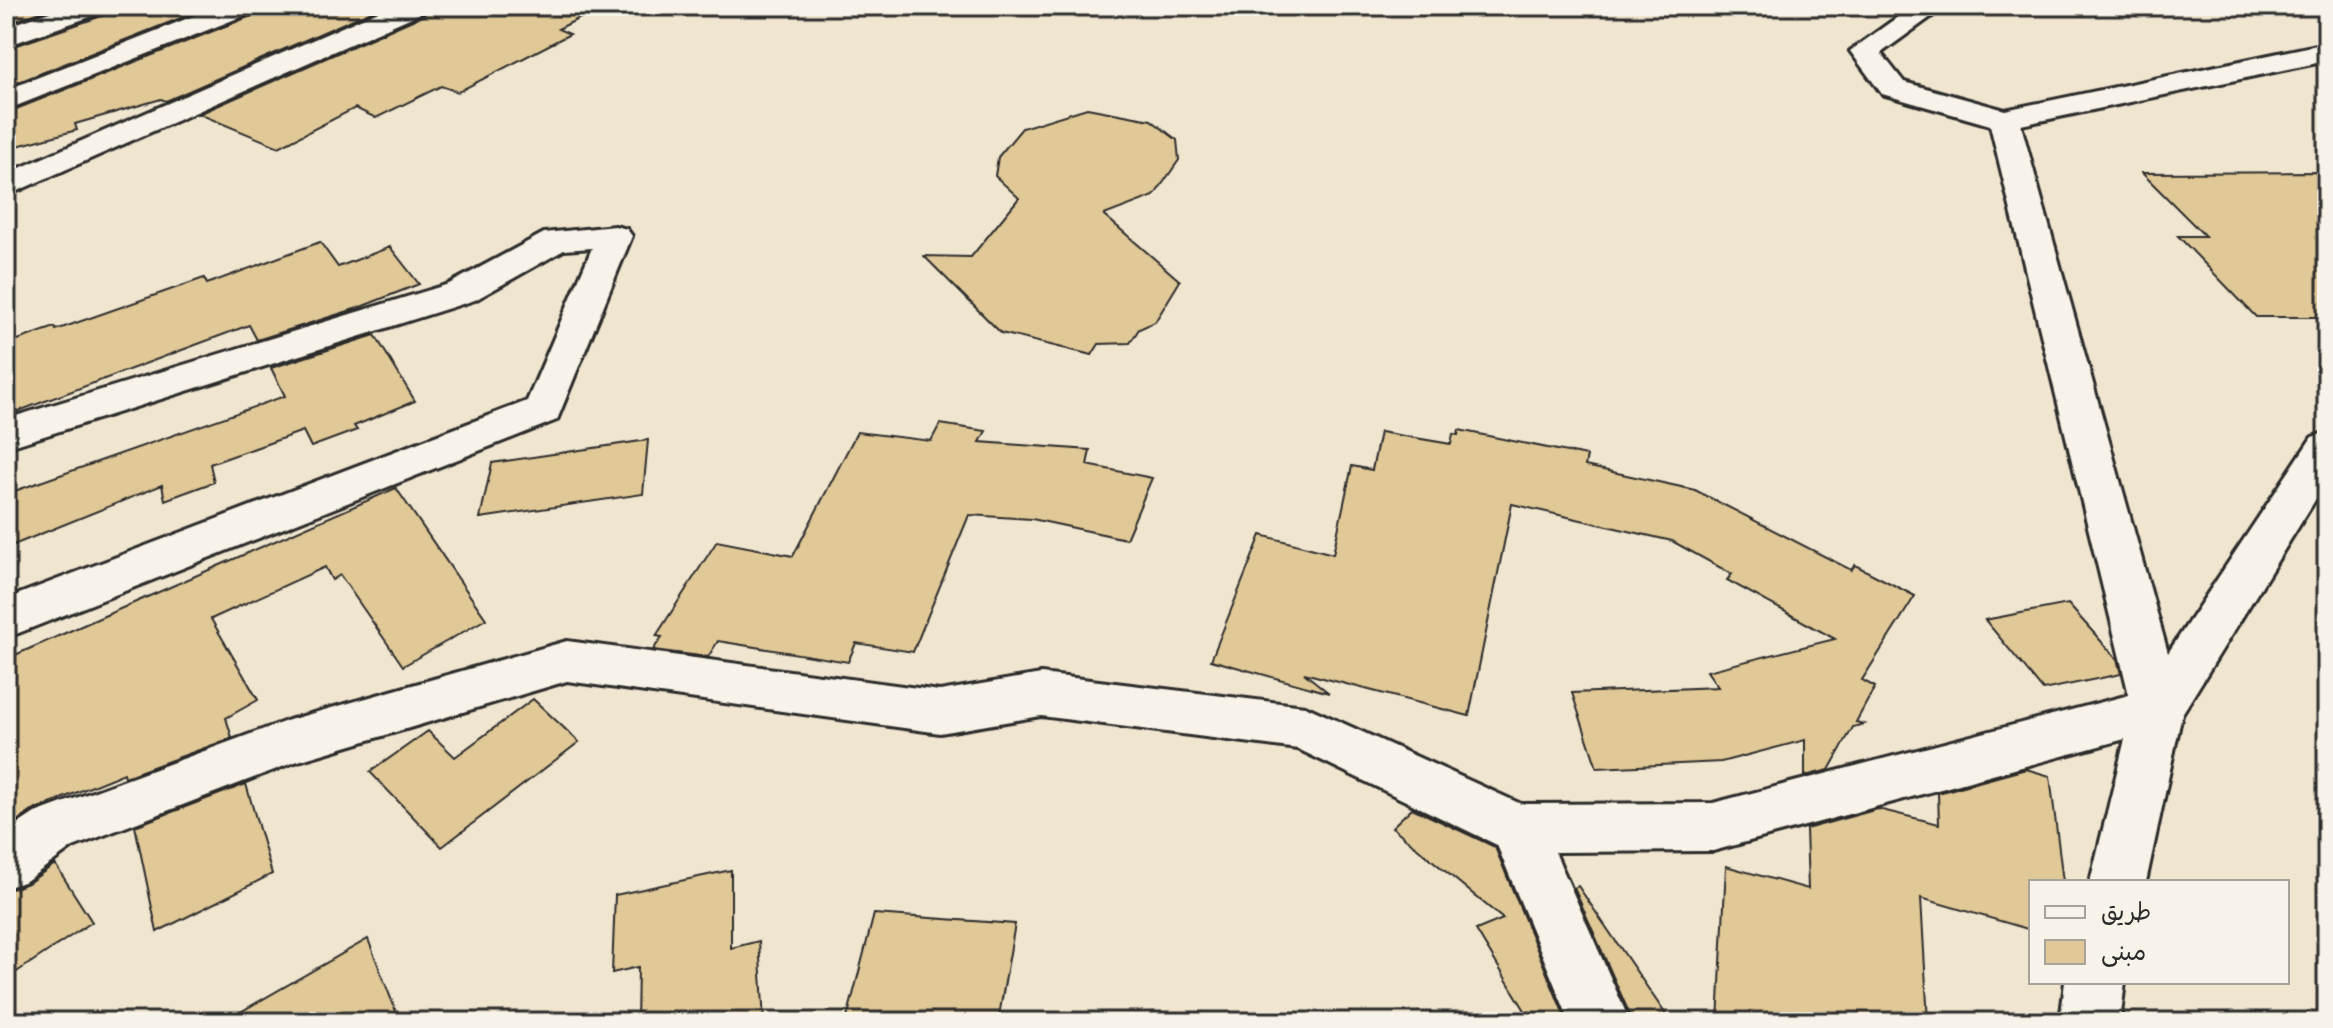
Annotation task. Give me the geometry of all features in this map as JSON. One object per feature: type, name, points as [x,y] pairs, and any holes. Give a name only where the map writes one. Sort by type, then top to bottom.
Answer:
[{"type":"street","points":[[6,37],[94,6]]},
{"type":"street","points":[[6,101],[243,6]]},
{"type":"street","points":[[6,186],[413,6]]},
{"type":"street","points":[[1932,6],[1864,51],[1893,88],[2004,119],[2317,54],[2327,55]]},
{"type":"street","points":[[2004,119],[2158,709]]},
{"type":"street","points":[[6,434],[462,292],[556,240],[615,236],[543,410],[6,619]]},
{"type":"street","points":[[2118,880],[2158,709],[2327,447]]},
{"type":"street","points":[[6,863],[54,830],[289,742],[567,661],[940,712],[1041,695],[1305,728],[1517,828],[1713,827],[2158,709]]},
{"type":"street","points":[[1517,828],[1600,1022]]},
{"type":"street","points":[[2090,1022],[2095,984]]},
{"type":"building","points":[[6,6],[58,6],[6,24]]},
{"type":"building","points":[[111,6],[211,6],[6,87],[6,49],[105,15]]},
{"type":"building","points":[[260,6],[383,6],[166,101],[161,99],[75,124],[77,130],[6,149],[6,113],[254,15]]},
{"type":"building","points":[[430,6],[604,6],[558,29],[570,34],[458,92],[441,86],[376,118],[355,108],[279,147],[199,114],[424,15]]},
{"type":"building","points":[[1087,108],[1151,120],[1177,140],[1179,160],[1154,196],[1104,215],[1180,281],[1155,322],[1139,329],[1130,343],[1099,344],[1092,355],[1001,333],[924,256],[971,257],[1019,198],[995,176],[998,157],[1022,128]]},
{"type":"building","points":[[2327,172],[2327,317],[2256,317],[2178,236],[2205,236],[2142,173]]},
{"type":"building","points":[[320,242],[338,267],[390,247],[419,284],[358,308],[257,340],[249,325],[16,412],[6,370],[6,344],[55,327],[56,330],[204,278],[207,284]]},
{"type":"building","points":[[375,335],[415,401],[354,426],[357,430],[311,447],[303,431],[210,464],[214,482],[165,500],[162,485],[6,548],[6,494],[285,396],[271,368]]},
{"type":"building","points":[[940,424],[986,431],[980,442],[1090,450],[1087,465],[1152,478],[1126,539],[1032,519],[969,515],[913,652],[856,643],[848,662],[718,641],[708,657],[653,650],[662,637],[656,636],[717,541],[793,556],[857,432],[931,441]]},
{"type":"building","points":[[1459,430],[1587,456],[1585,466],[1695,490],[1851,570],[1855,565],[1915,596],[1862,680],[1875,687],[1856,722],[1864,724],[1853,727],[1829,770],[1805,776],[1805,740],[1721,762],[1597,768],[1572,693],[1718,687],[1707,671],[1835,639],[1727,580],[1732,574],[1672,541],[1512,504],[1469,716],[1304,673],[1329,693],[1211,660],[1261,535],[1333,554],[1352,466],[1372,470],[1380,432],[1451,444],[1453,434],[1458,435]]},
{"type":"building","points":[[648,440],[643,494],[480,518],[492,463]]},
{"type":"building","points":[[396,488],[486,619],[403,666],[340,575],[332,580],[325,567],[211,619],[258,700],[226,718],[232,738],[125,777],[124,773],[34,810],[6,828],[6,659]]},
{"type":"building","points":[[2068,604],[2117,659],[2121,674],[2043,690],[1985,620]]},
{"type":"building","points":[[533,699],[579,742],[442,847],[370,772],[428,731],[455,757]]},
{"type":"building","points":[[2026,769],[2050,776],[2063,880],[2029,880],[2029,929],[1921,898],[1928,1022],[1718,1022],[1726,866],[1808,889],[1806,829],[1878,809],[1939,824],[1938,793]]},
{"type":"building","points":[[246,784],[272,874],[157,932],[135,826]]},
{"type":"building","points":[[1412,808],[1495,847],[1567,1022],[1532,1022],[1476,930],[1503,919],[1392,827]]},
{"type":"building","points":[[55,864],[92,922],[6,979],[6,891],[28,883]]},
{"type":"building","points":[[731,870],[731,948],[759,941],[764,1022],[637,1022],[638,967],[612,973],[615,895]]},
{"type":"building","points":[[1578,886],[1671,1022],[1633,1022],[1574,888]]},
{"type":"building","points":[[874,914],[1015,924],[998,1022],[846,1022]]},
{"type":"building","points":[[368,939],[400,1022],[223,1022]]}]
